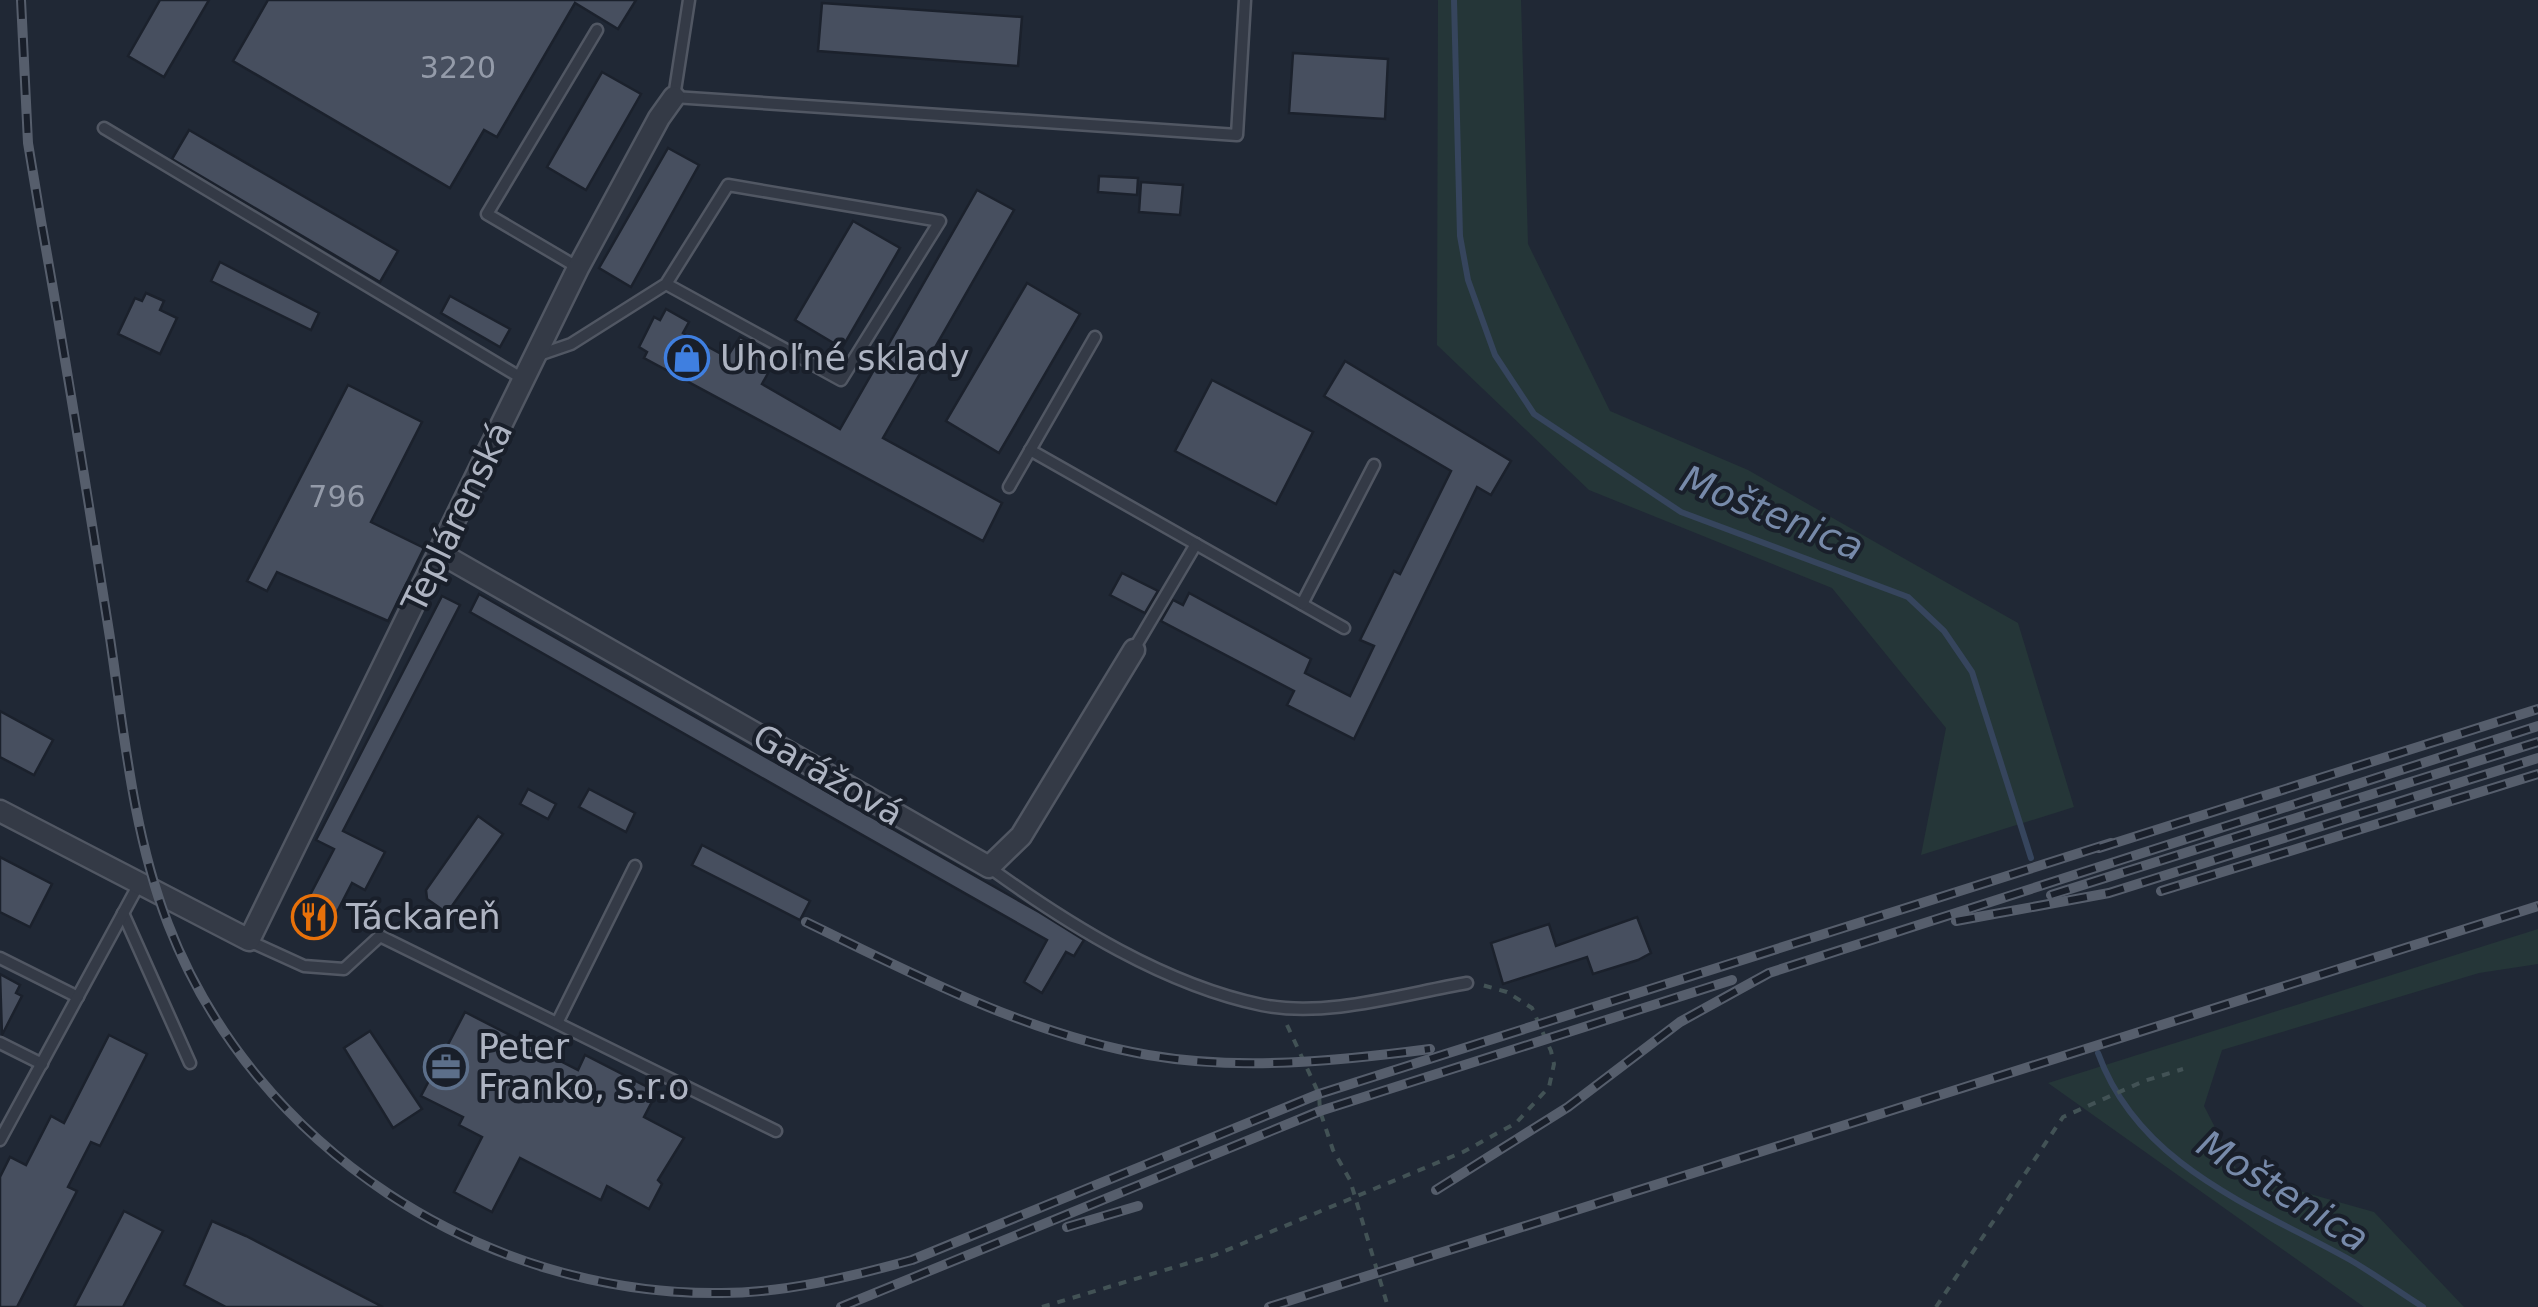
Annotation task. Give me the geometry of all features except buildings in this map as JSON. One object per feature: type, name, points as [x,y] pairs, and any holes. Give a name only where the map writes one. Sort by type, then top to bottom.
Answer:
[{"type":"street","name":"Teplárenská","points":[[248,940],[578,268],[658,118],[674,98]]},
{"type":"street","name":"Garážová","points":[[440,553],[989,867]]},
{"type":"street","points":[[989,867],[1021,836],[1134,650]]},
{"type":"street","points":[[0,811],[248,940]]},
{"type":"lane","points":[[689,0],[674,98],[1237,135],[1245,0]]},
{"type":"lane","points":[[578,268],[488,214],[597,30]]},
{"type":"lane","points":[[104,128],[524,380]]},
{"type":"lane","points":[[536,356],[571,344],[666,284],[728,186],[940,221],[841,380],[666,284]]},
{"type":"lane","points":[[1008,486],[1096,337]]},
{"type":"lane","points":[[1030,450],[1344,628]]},
{"type":"lane","points":[[1302,604],[1374,465]]},
{"type":"lane","points":[[1134,650],[1196,544]]},
{"type":"lane","points":[[558,1021],[635,866]]},
{"type":"lane","points":[[989,867],[1090,933],[1190,982],[1264,1006],[1317,1007],[1467,983]]},
{"type":"lane","points":[[0,1140],[140,884]]},
{"type":"lane","points":[[124,913],[190,1064]]},
{"type":"lane","points":[[248,940],[304,966],[344,969],[380,936],[776,1132]]},
{"type":"lane","points":[[0,958],[78,997]]},
{"type":"lane","points":[[0,1043],[42,1064]]},
{"type":"path","points":[[1042,1307],[1216,1255],[1498,1135],[1531,1112],[1550,1086],[1552,1050],[1532,1008],[1507,992],[1467,983]]},
{"type":"path","points":[[1264,1006],[1286,1024],[1302,1052],[1388,1307]]},
{"type":"path","points":[[1936,1307],[2063,1118],[2144,1081],[2183,1069]]},
{"type":"shaded area","points":[[1438,0],[1521,0],[1528,244],[1610,411],[1748,470],[2018,623],[2074,807],[1921,855],[1946,728],[1832,588],[1589,490],[1437,345]]},
{"type":"shaded area","points":[[2538,929],[2538,964],[2479,973],[2222,1050],[2204,1106],[2239,1174],[2374,1212],[2464,1307],[2364,1307],[2048,1083]]},
{"type":"waterway","name":"Moštenica","points":[[1454,0],[1460,236],[1468,280],[1495,355],[1534,414],[1681,512],[1908,597],[1944,631],[1972,672],[2031,858]]},
{"type":"waterway","name":"Moštenica","points":[[2098,1053],[2117,1092],[2141,1126],[2171,1155],[2240,1202],[2352,1261],[2423,1307]]},
{"type":"railway","points":[[21,0],[28,143],[131,782],[146,854],[168,924],[207,1004],[257,1076],[318,1140],[388,1193],[464,1236],[546,1268],[632,1287],[745,1292],[865,1272],[912,1260],[1319,1094],[2111,843]]},
{"type":"railway","points":[[2099,848],[2538,709]]},
{"type":"railway","points":[[1436,1190],[1568,1107],[1680,1022],[1769,973],[2538,726]]},
{"type":"railway","points":[[2051,895],[2538,742]]},
{"type":"railway","points":[[1956,921],[2109,893],[2538,758]]},
{"type":"railway","points":[[2161,891],[2538,774]]},
{"type":"railway","points":[[1269,1307],[2538,906]]},
{"type":"railway","points":[[806,922],[1015,1018],[1148,1055],[1253,1063],[1430,1049]]},
{"type":"railway","points":[[841,1307],[1320,1111],[1732,980]]},
{"type":"railway","points":[[1067,1227],[1138,1206]]},
{"type":"place","name":"Uhoľné sklady","points":[[687,358]]},
{"type":"place","name":"Táckareň","points":[[314,917]]},
{"type":"place","name":"Peter Franko, s.r.o","points":[[446,1067]]}]
